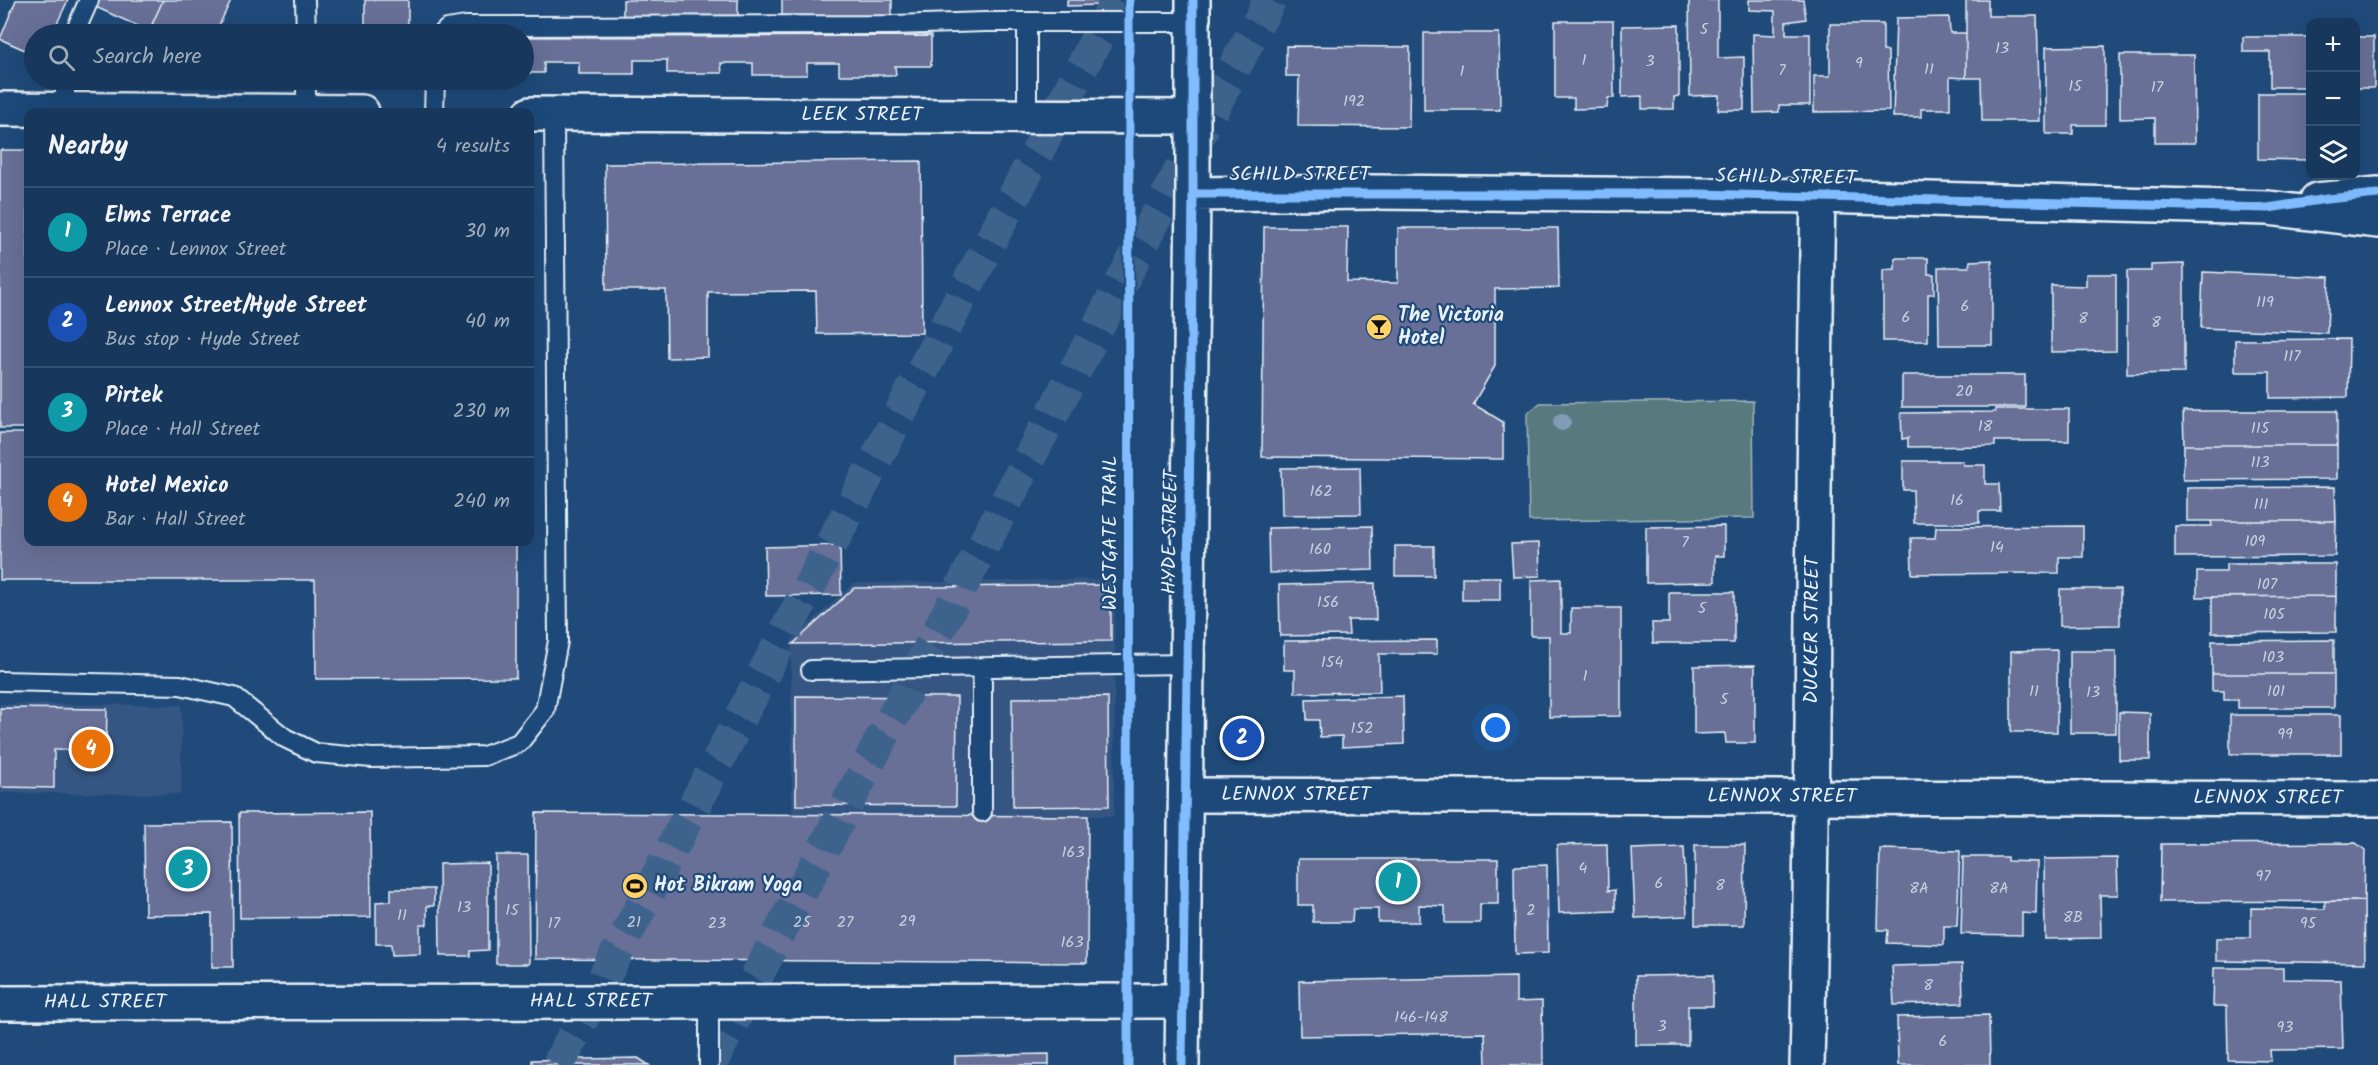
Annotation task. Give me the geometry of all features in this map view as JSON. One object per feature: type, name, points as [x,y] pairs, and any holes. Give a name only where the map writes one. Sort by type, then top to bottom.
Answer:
[{"type":"street","name":"HYDE STREET","points":[[1182,1065],[1193,194],[1193,11]]},
{"type":"street","points":[[0,109],[65,95],[249,108]]},
{"type":"street","name":"LEEK STREET","points":[[542,114],[1192,117]]},
{"type":"street","name":"SCHILD STREET","points":[[1193,194],[1397,192],[1818,196],[2268,208],[2378,221]]},
{"type":"street","name":"SCHILD STREET","points":[[2268,208],[2378,194]]},
{"type":"street","name":"DUCKER STREET","points":[[1807,1065],[1818,196]]},
{"type":"street","name":"LENNOX STREET","points":[[1186,795],[2378,799]]},
{"type":"street","name":"HALL STREET","points":[[0,1003],[1182,1001]]},
{"type":"lane","points":[[78,24],[89,0]]},
{"type":"lane","points":[[305,0],[306,24]]},
{"type":"lane","points":[[534,26],[893,26],[1028,22],[1193,11]]},
{"type":"lane","points":[[1028,22],[1028,117]]},
{"type":"lane","points":[[306,90],[306,108]]},
{"type":"lane","points":[[434,108],[435,90]]},
{"type":"lane","points":[[0,681],[180,685],[234,697],[285,738],[316,753],[372,758],[484,756],[519,743],[545,710],[558,641],[542,114]]},
{"type":"lane","points":[[812,670],[1187,664]]},
{"type":"lane","points":[[982,668],[982,812]]},
{"type":"lane","points":[[709,1001],[709,1065]]},
{"type":"shaded area","points":[[1115,579],[1114,816],[792,815],[791,641],[854,583]]},
{"type":"shaded area","points":[[0,704],[182,705],[181,794],[0,793]]},
{"type":"green space","points":[[1753,401],[1754,518],[1529,521],[1527,414],[1540,403]]},
{"type":"building","points":[[16,0],[68,0],[57,24],[24,24],[24,50],[0,39]]},
{"type":"building","points":[[80,0],[163,0],[152,24],[133,24]]},
{"type":"building","points":[[163,0],[231,0],[220,24],[152,24]]},
{"type":"building","points":[[365,0],[408,0],[408,24],[365,24]]},
{"type":"building","points":[[623,0],[738,0],[738,20],[623,20]]},
{"type":"building","points":[[782,0],[892,0],[892,19],[782,19]]},
{"type":"building","points":[[1067,0],[1100,0],[1100,5],[1067,6]]},
{"type":"building","points":[[1689,0],[1718,0],[1718,58],[1744,57],[1744,110],[1718,110],[1719,95],[1690,96]]},
{"type":"building","points":[[1749,0],[1803,0],[1806,19],[1786,22],[1786,34],[1810,34],[1810,105],[1779,105],[1779,112],[1754,113],[1753,34],[1775,35],[1775,11],[1749,10]]},
{"type":"building","points":[[1966,0],[1988,0],[1988,16],[2037,16],[2040,121],[1982,121],[1981,78],[1966,78]]},
{"type":"building","points":[[1949,17],[1950,33],[1966,33],[1966,78],[1950,77],[1950,109],[1921,109],[1921,117],[1893,117],[1896,18]]},
{"type":"building","points":[[1555,21],[1613,21],[1614,98],[1608,98],[1607,108],[1574,109],[1574,98],[1555,98]]},
{"type":"building","points":[[1830,24],[1883,24],[1883,51],[1888,51],[1889,111],[1814,112],[1814,76],[1830,76]]},
{"type":"building","points":[[1679,25],[1679,96],[1674,97],[1674,109],[1642,109],[1642,96],[1622,97],[1622,26]]},
{"type":"building","points":[[1424,33],[1499,33],[1500,110],[1424,110]]},
{"type":"building","points":[[931,36],[931,66],[895,66],[896,75],[839,75],[839,63],[807,63],[807,75],[753,75],[753,63],[721,63],[722,73],[667,73],[667,60],[634,60],[634,74],[579,74],[579,62],[544,62],[544,73],[534,73],[534,37]]},
{"type":"building","points":[[2243,37],[2306,37],[2306,87],[2270,87],[2270,52],[2243,52]]},
{"type":"building","points":[[2360,37],[2374,37],[2374,88],[2360,88]]},
{"type":"building","points":[[1286,46],[1410,47],[1409,127],[1298,126],[1299,76],[1286,76]]},
{"type":"building","points":[[2105,46],[2105,125],[2073,125],[2073,134],[2046,134],[2046,47]]},
{"type":"building","points":[[2120,55],[2194,55],[2195,143],[2155,143],[2155,118],[2120,119]]},
{"type":"building","points":[[2258,93],[2306,93],[2306,160],[2258,159]]},
{"type":"building","points":[[0,150],[24,150],[24,428],[0,428]]},
{"type":"building","points":[[921,161],[922,333],[817,334],[816,291],[708,292],[708,357],[667,358],[666,290],[606,290],[605,164]]},
{"type":"building","name":"The Victoria Hotel","points":[[1264,227],[1348,227],[1347,282],[1398,283],[1398,228],[1558,228],[1559,288],[1495,289],[1495,366],[1473,404],[1503,422],[1503,459],[1262,457]]},
{"type":"building","points":[[1895,258],[1928,258],[1928,274],[1934,274],[1934,294],[1928,294],[1928,341],[1883,341],[1883,270],[1895,269]]},
{"type":"building","points":[[1992,260],[1992,345],[1939,345],[1938,267],[1969,267],[1970,261]]},
{"type":"building","points":[[2184,264],[2184,373],[2127,374],[2127,271],[2151,271],[2151,265]]},
{"type":"building","points":[[2203,272],[2329,277],[2327,333],[2201,328]]},
{"type":"building","points":[[2086,274],[2116,274],[2116,351],[2051,352],[2051,285],[2086,286]]},
{"type":"building","points":[[2349,339],[2348,397],[2270,398],[2270,372],[2235,372],[2235,340]]},
{"type":"building","points":[[1902,375],[2025,375],[2025,407],[1902,407]]},
{"type":"building","points":[[1995,409],[2069,409],[2069,441],[1995,441],[1995,446],[1908,447],[1908,438],[1902,439],[1901,413],[1995,412]]},
{"type":"building","points":[[2183,411],[2337,411],[2337,445],[2184,445]]},
{"type":"building","points":[[0,433],[24,433],[24,546],[516,546],[516,678],[316,679],[315,580],[0,580]]},
{"type":"building","points":[[2184,445],[2337,445],[2337,479],[2183,480]]},
{"type":"building","points":[[1903,461],[1963,461],[1963,465],[1985,465],[1985,484],[1999,484],[2000,511],[1979,511],[1979,523],[1914,523],[1913,490],[1903,490]]},
{"type":"building","points":[[1360,467],[1361,514],[1282,515],[1281,468]]},
{"type":"building","points":[[2335,487],[2336,521],[2187,521],[2187,488]]},
{"type":"building","points":[[2211,521],[2336,521],[2335,556],[2175,557],[2175,526],[2212,526]]},
{"type":"building","points":[[1372,526],[1373,570],[1269,573],[1268,528]]},
{"type":"building","points":[[1724,526],[1724,556],[1715,556],[1715,582],[1646,583],[1646,527]]},
{"type":"building","points":[[2083,526],[2083,557],[2059,557],[2059,573],[1912,574],[1911,538],[1935,538],[1936,527]]},
{"type":"building","points":[[1539,543],[1540,576],[1513,577],[1511,544]]},
{"type":"building","points":[[840,545],[841,595],[766,596],[765,547]]},
{"type":"building","points":[[1395,546],[1434,546],[1434,576],[1395,576]]},
{"type":"building","points":[[2226,564],[2336,564],[2336,596],[2197,597],[2197,572],[2226,572]]},
{"type":"building","points":[[1462,577],[1500,577],[1500,600],[1462,600]]},
{"type":"building","points":[[1561,579],[1561,633],[1571,633],[1571,608],[1621,608],[1621,716],[1549,717],[1549,636],[1531,636],[1531,580]]},
{"type":"building","points":[[1375,583],[1376,620],[1348,620],[1349,635],[1280,636],[1279,585]]},
{"type":"building","points":[[1111,585],[1111,641],[793,644],[854,588]]},
{"type":"building","points":[[2060,589],[2120,589],[2120,625],[2060,626]]},
{"type":"building","points":[[1669,592],[1734,592],[1734,643],[1653,643],[1652,623],[1669,623]]},
{"type":"building","points":[[2336,596],[2336,632],[2212,633],[2212,597]]},
{"type":"building","points":[[1437,640],[1437,654],[1379,654],[1380,692],[1295,693],[1295,670],[1284,670],[1284,641]]},
{"type":"building","points":[[2334,640],[2334,674],[2212,674],[2212,641]]},
{"type":"building","points":[[2057,650],[2057,732],[2011,732],[2011,651]]},
{"type":"building","points":[[2070,651],[2116,651],[2116,733],[2070,733]]},
{"type":"building","points":[[1755,665],[1755,743],[1726,743],[1725,733],[1694,734],[1694,666]]},
{"type":"building","points":[[2212,674],[2334,674],[2334,708],[2238,708],[2238,700],[2224,700],[2224,691],[2212,691]]},
{"type":"building","points":[[796,696],[957,697],[956,806],[796,805]]},
{"type":"building","points":[[1403,696],[1404,744],[1342,747],[1342,736],[1320,737],[1319,720],[1307,720],[1306,699]]},
{"type":"building","points":[[1108,697],[1109,806],[1013,807],[1012,698]]},
{"type":"building","points":[[0,708],[107,709],[106,750],[54,750],[54,788],[0,787]]},
{"type":"building","points":[[2119,712],[2150,713],[2150,760],[2119,760]]},
{"type":"building","points":[[2230,715],[2341,715],[2341,754],[2230,754]]},
{"type":"building","points":[[370,812],[371,917],[240,918],[239,813]]},
{"type":"building","points":[[536,813],[1088,816],[1087,963],[535,959]]},
{"type":"building","points":[[232,822],[233,967],[212,967],[212,914],[145,915],[144,823]]},
{"type":"building","points":[[2356,843],[2365,850],[2364,901],[2160,902],[2161,844]]},
{"type":"building","points":[[1607,844],[1608,891],[1615,890],[1615,911],[1559,913],[1557,845]]},
{"type":"building","points":[[1695,845],[1745,845],[1744,925],[1695,925]]},
{"type":"building","points":[[1684,847],[1687,916],[1635,918],[1632,849]]},
{"type":"building","points":[[1880,849],[1960,851],[1957,926],[1944,926],[1944,945],[1887,943],[1888,930],[1878,930]]},
{"type":"building","points":[[496,855],[528,855],[529,964],[496,964]]},
{"type":"building","points":[[1963,857],[2007,857],[2007,861],[2037,862],[2036,914],[2022,913],[2022,935],[1961,934]]},
{"type":"building","points":[[2117,858],[2118,895],[2100,895],[2101,938],[2045,939],[2044,859]]},
{"type":"building","points":[[1298,859],[1498,859],[1498,904],[1480,904],[1480,923],[1445,923],[1445,906],[1419,905],[1419,922],[1378,922],[1378,909],[1353,909],[1352,922],[1313,922],[1313,905],[1298,905]]},
{"type":"building","points":[[488,863],[488,950],[470,951],[470,956],[440,956],[439,864]]},
{"type":"building","points":[[1547,865],[1548,953],[1515,954],[1514,866]]},
{"type":"building","points":[[391,889],[434,889],[434,906],[427,906],[427,925],[420,925],[420,954],[392,955],[391,944],[376,944],[376,902],[391,901]]},
{"type":"building","points":[[2325,901],[2364,901],[2365,963],[2216,961],[2216,938],[2251,938],[2251,908],[2325,909]]},
{"type":"building","points":[[1962,964],[1963,1003],[1894,1005],[1892,966]]},
{"type":"building","points":[[2214,968],[2283,968],[2283,979],[2341,980],[2343,1049],[2270,1050],[2271,1061],[2228,1060],[2227,1006],[2213,1006]]},
{"type":"building","points":[[1713,975],[1713,1006],[1688,1006],[1688,1045],[1636,1045],[1636,976]]},
{"type":"building","points":[[1516,977],[1516,1002],[1542,1001],[1543,1065],[1486,1065],[1485,1033],[1300,1036],[1299,981]]},
{"type":"building","points":[[1989,1015],[1990,1065],[1898,1065],[1897,1017]]},
{"type":"building","points":[[1049,1054],[1049,1065],[955,1065],[955,1056]]},
{"type":"building","points":[[638,1058],[649,1065],[532,1065],[532,1060]]},
{"type":"tunnel","points":[[558,1065],[1117,0]]},
{"type":"tunnel","points":[[710,1065],[1270,0]]},
{"type":"cycle path","name":"WESTGATE TRAIL","points":[[1128,1065],[1129,0]]},
{"type":"cycle path","points":[[1182,1065],[1193,194],[1193,0]]},
{"type":"cycle path","points":[[1193,194],[1700,194],[2268,208],[2378,194]]},
{"type":"place","name":"The Victoria Hotel","points":[[1379,327]]},
{"type":"place","name":"Lennox Street/Hyde Street","points":[[1242,738]]},
{"type":"place","name":"Hotel Mexico","points":[[91,749]]},
{"type":"place","name":"Pirtek","points":[[188,869]]},
{"type":"place","name":"Elms Terrace","points":[[1398,882]]},
{"type":"place","name":"Hot Bikram Yoga","points":[[635,886]]}]
